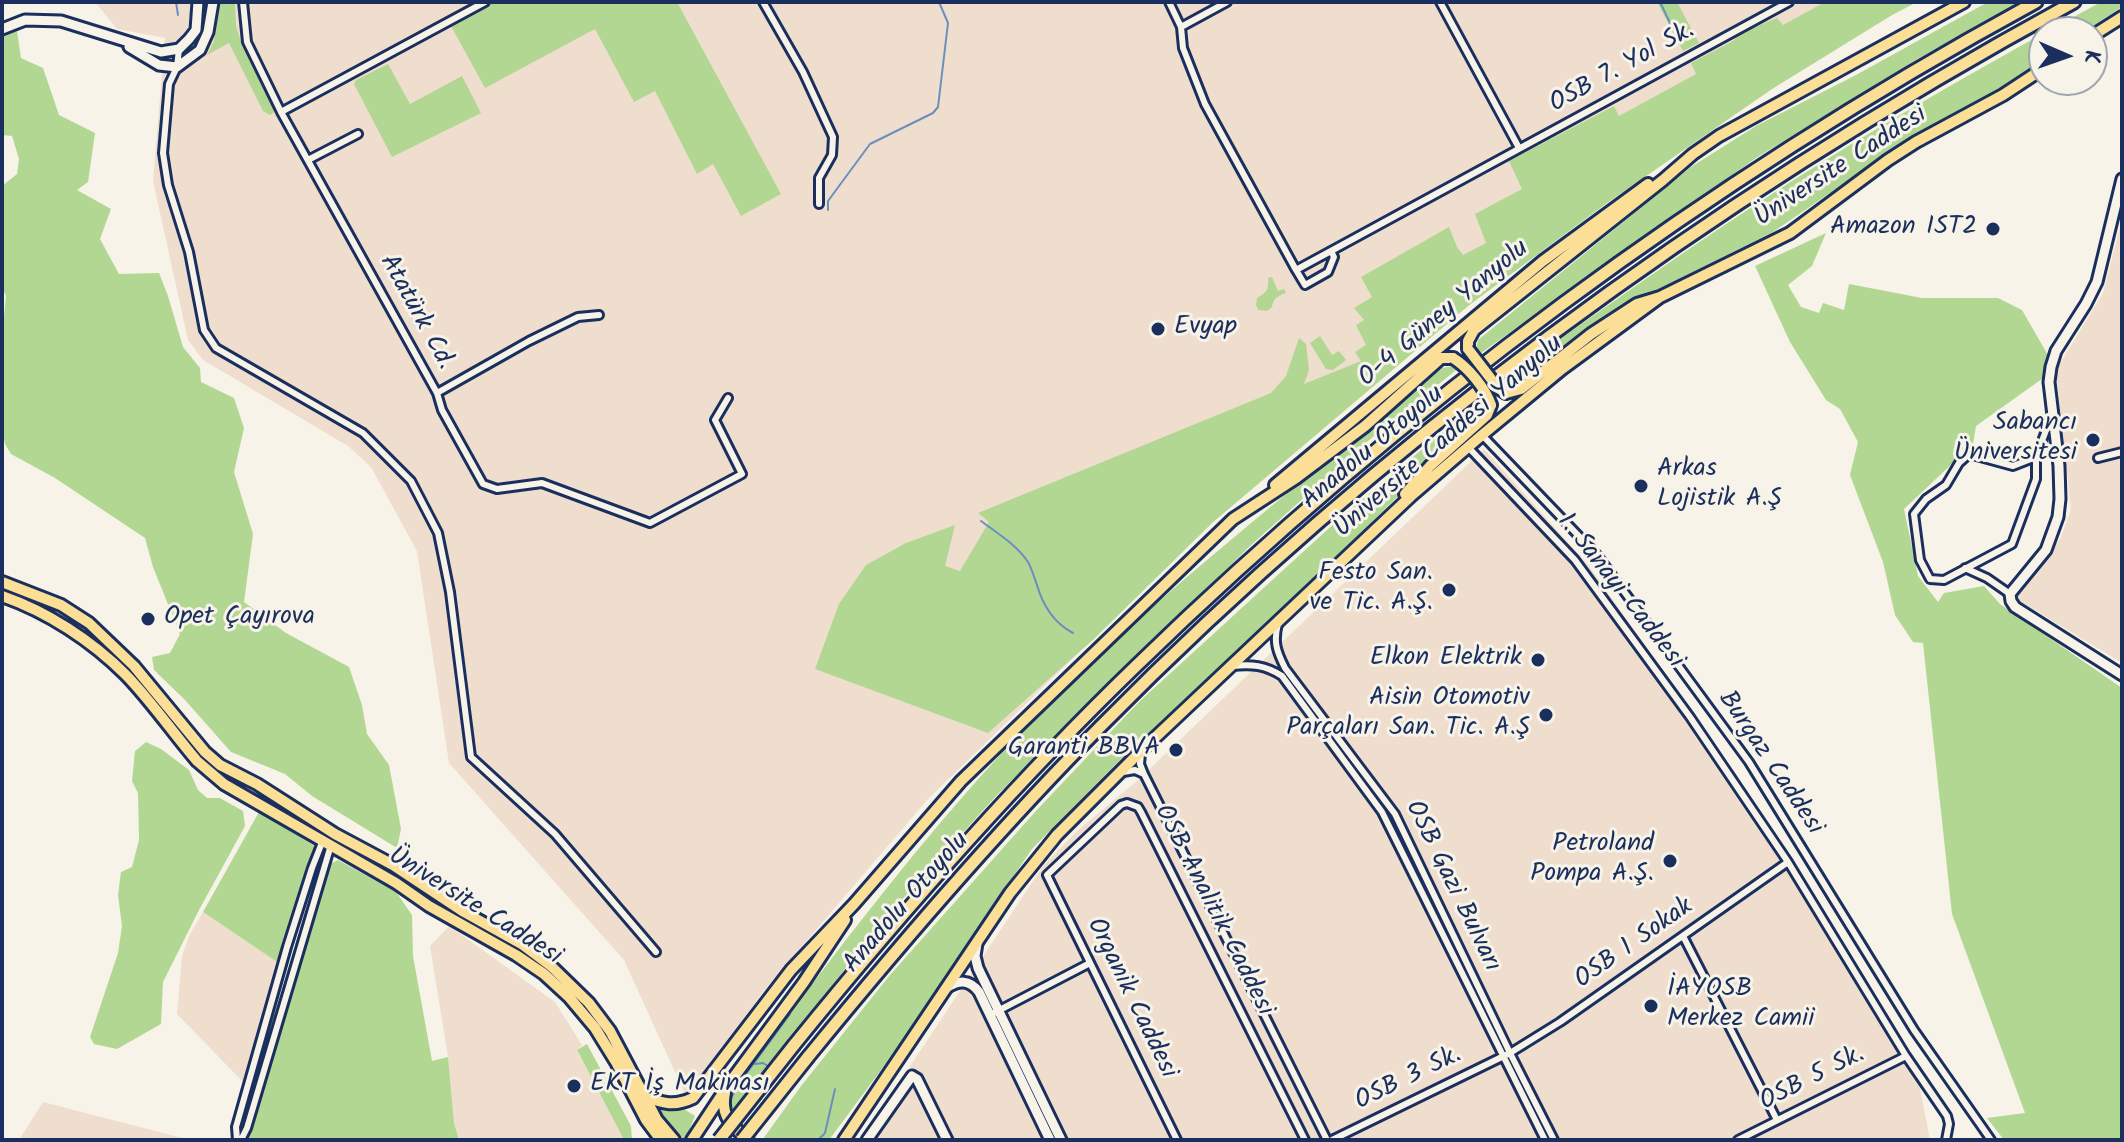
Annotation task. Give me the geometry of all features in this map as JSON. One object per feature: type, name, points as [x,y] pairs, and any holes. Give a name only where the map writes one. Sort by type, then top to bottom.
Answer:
[{"type":"highway","name":"Anadolu Otoyolu","points":[[719,1140],[916,899],[1135,667],[1261,549],[1374,452],[1523,334],[1693,210],[1849,110],[2036,2]]},
{"type":"highway","name":"Anadolu Otoyolu","points":[[745,1140],[808,1057],[946,891],[1100,727],[1237,595],[1366,481],[1550,335],[1717,216],[1870,118],[2074,2]]},
{"type":"main road","points":[[1660,297],[1637,304],[1591,334],[1521,389],[1506,393],[1498,388],[1468,349],[1468,341],[1474,330],[1693,154],[1719,136],[1964,2]]},
{"type":"main road","name":"Üniversite Caddesi","points":[[1660,297],[1790,233],[1888,160],[2028,79]]},
{"type":"main road","name":"O-4 Güney Yanyolu","points":[[1233,519],[1543,261],[1620,202],[1693,154]]},
{"type":"main road","name":"Üniversite Caddesi Yanyolu","points":[[981,936],[1030,866],[1057,835],[1375,529],[1562,369],[1660,297]]},
{"type":"main road","points":[[645,1097],[669,1105],[693,1098],[791,970],[854,904],[961,781],[1233,519],[1296,478],[1365,426],[1441,358],[1453,358],[1462,363],[1488,395],[1491,405],[1487,415],[1430,466],[1375,529]]},
{"type":"main road","name":"Üniversite Caddesi","points":[[2,582],[61,605],[89,623],[134,666],[205,752],[220,765],[257,784],[523,945],[565,978],[610,1031],[657,1120],[674,1140]]},
{"type":"main road","name":"Üniversite Caddesi","points":[[2,596],[67,628],[101,653],[127,676],[188,751],[210,773],[544,974],[595,1028],[646,1120],[661,1140]]},
{"type":"main road","points":[[692,1140],[726,1087],[819,960],[854,904]]},
{"type":"main road","points":[[846,1140],[981,936]]},
{"type":"main road","points":[[726,1087],[723,1101],[725,1118],[745,1140]]},
{"type":"main road","points":[[838,1140],[855,1126]]},
{"type":"street","points":[[198,2],[196,30],[179,49],[177,67],[169,84],[163,153],[168,185],[189,252],[204,330],[216,348],[363,433],[411,481],[438,533],[450,592],[471,757],[555,834],[656,952]]},
{"type":"street","points":[[116,38],[159,65],[177,67],[200,50],[208,32],[213,2]]},
{"type":"street","name":"Atatürk Cd.","points":[[243,2],[247,42],[281,112],[437,393],[442,410],[483,484],[497,489],[542,483],[650,523],[742,474],[715,420],[728,398]]},
{"type":"street","points":[[281,112],[485,2]]},
{"type":"street","points":[[763,2],[803,72],[833,137],[832,155],[819,178],[819,204]]},
{"type":"street","points":[[1169,2],[1181,27],[1183,48],[1205,104],[1305,285],[1328,272],[1334,257],[1331,251]]},
{"type":"street","points":[[1181,27],[1227,2]]},
{"type":"street","points":[[1440,2],[1519,148]]},
{"type":"street","name":"OSB 7. Yol Sk.","points":[[1296,270],[1789,2]]},
{"type":"street","points":[[2,29],[25,20],[61,21],[161,52],[179,49]]},
{"type":"street","points":[[308,160],[358,134]]},
{"type":"street","points":[[2010,594],[2046,550],[2058,517],[2059,466],[2049,382],[2051,367],[2056,351],[2097,282],[2122,179]]},
{"type":"street","points":[[437,393],[578,317],[599,315]]},
{"type":"street","points":[[2036,457],[2013,466],[1969,454],[1959,463],[1946,485],[1926,499],[1914,514],[1920,560],[1930,579],[1944,580],[2012,544],[2036,479],[2036,457],[2053,414]]},
{"type":"street","name":"Burgaz Caddesi","points":[[1482,435],[1598,556],[1749,762],[1914,1030],[1991,1140]]},
{"type":"street","name":"1. Sanayi Caddesi","points":[[1468,447],[1575,560],[1690,717],[1788,862],[1906,1056],[1947,1116],[1946,1140]]},
{"type":"street","points":[[2098,458],[2122,452]]},
{"type":"street","points":[[1965,568],[1987,578],[2010,594],[2015,607],[2122,675]]},
{"type":"street","name":"OSB Gazi Bulvarı","points":[[1278,623],[1275,642],[1285,668],[1395,814],[1545,1140]]},
{"type":"street","name":"OSB Gazi Bulvarı","points":[[1232,666],[1251,664],[1282,676],[1382,812],[1506,1054],[1554,1140]]},
{"type":"street","points":[[1143,749],[1140,764],[1144,774],[1330,1140]]},
{"type":"street","points":[[1116,776],[1129,770],[1144,774]]},
{"type":"street","name":"OSB Analitik Caddesi","points":[[1047,875],[1121,805],[1127,803],[1138,807],[1305,1140]]},
{"type":"street","points":[[239,1140],[247,1128],[332,832]]},
{"type":"street","points":[[239,1140],[236,1127],[287,947],[312,868],[327,844]]},
{"type":"street","name":"OSB 1 Sokak","points":[[1506,1054],[1560,1022],[1788,862]]},
{"type":"street","name":"Organik Caddesi","points":[[1047,875],[1177,1140]]},
{"type":"street","points":[[981,936],[975,956],[978,968],[994,1013],[1050,1140]]},
{"type":"street","points":[[1683,936],[1777,1120]]},
{"type":"street","points":[[994,1013],[1090,963]]},
{"type":"street","points":[[946,988],[954,983],[969,982],[979,992],[994,1013],[1061,1140]]},
{"type":"street","name":"OSB 3 Sk.","points":[[1330,1140],[1506,1054]]},
{"type":"street","name":"OSB 5 Sk.","points":[[1738,1140],[1906,1056]]},
{"type":"street","points":[[867,1140],[909,1077],[915,1076],[947,1140]]},
{"type":"shaded area","points":[[95,2],[1917,2],[1772,89],[1531,257],[1468,306],[1212,523],[928,799],[762,993],[716,1058],[685,1094],[624,960],[449,763],[417,551],[371,467],[348,446],[203,360],[188,340],[153,181],[165,38],[117,29]]},
{"type":"shaded area","name":"Sabancı Üniversitesi","points":[[2122,219],[2122,663],[2015,598],[2060,539],[2071,510],[2056,370],[2103,293]]},
{"type":"shaded area","points":[[1484,449],[1589,566],[1736,774],[1915,1063],[1930,1140],[861,1140],[1043,866],[1076,832],[1138,780]]},
{"type":"shaded area","points":[[203,912],[280,964],[245,1084],[177,1014],[182,956]]},
{"type":"shaded area","points":[[449,926],[555,1002],[582,1045],[577,1051],[624,1140],[459,1140],[454,1123],[448,1057],[430,946]]},
{"type":"shaded area","points":[[43,1102],[190,1140],[19,1140]]},
{"type":"green space","points":[[216,2],[235,2],[240,39],[277,110],[270,115],[263,111],[229,43],[207,55],[214,41]]},
{"type":"green space","points":[[493,2],[677,2],[781,194],[741,216],[713,164],[697,174],[655,91],[634,102],[595,29],[485,88],[451,26]]},
{"type":"green space","points":[[1657,2],[1677,2],[1699,43],[1683,51]]},
{"type":"green space","points":[[1825,2],[1917,2],[1772,89],[1607,203],[1468,306],[1212,523],[1094,639],[988,733],[815,669],[839,604],[866,565],[906,543],[955,525],[945,566],[960,571],[989,522],[978,513],[1271,393],[1286,376],[1299,338],[1306,344],[1309,370],[1304,384],[1361,361],[1355,352],[1366,345],[1356,325],[1364,320],[1354,308],[1372,297],[1361,277],[1449,227],[1463,255],[1486,243],[1475,214],[1522,189],[1509,161],[1614,106],[1619,116],[1696,74],[1691,63],[1733,41],[1740,33],[1777,18],[1783,25]]},
{"type":"green space","points":[[1988,2],[2019,2],[1919,58],[1756,158],[1481,353],[1476,348],[1478,340],[1691,167],[1756,126]]},
{"type":"green space","points":[[2101,2],[2122,2],[2122,7],[2108,16],[2075,16]]},
{"type":"green space","points":[[17,31],[21,58],[43,68],[59,115],[95,133],[88,182],[77,190],[111,209],[100,239],[119,274],[159,273],[183,347],[200,368],[201,382],[234,398],[244,428],[234,472],[253,534],[244,602],[286,633],[349,667],[362,705],[367,734],[389,765],[401,829],[397,848],[312,796],[285,774],[231,752],[154,670],[152,657],[170,653],[180,634],[153,567],[145,538],[55,478],[11,454],[5,444],[2,428],[2,338],[6,296],[2,287],[2,186],[17,174],[19,159],[12,136],[2,135],[2,37]]},
{"type":"green space","points":[[2028,42],[2028,69],[1983,100],[1913,136],[1773,232],[1644,296],[1515,386],[1506,386],[1501,381],[1792,181]]},
{"type":"green space","points":[[388,64],[410,104],[462,76],[481,113],[392,157],[354,84],[356,80]]},
{"type":"green space","points":[[1826,233],[1812,266],[1788,285],[1801,307],[1819,313],[1823,303],[1844,310],[1849,284],[1922,298],[1998,298],[2022,310],[2049,357],[2046,360],[2046,376],[1976,426],[1973,444],[1904,509],[1918,576],[1938,602],[1944,593],[1984,586],[2000,604],[2122,688],[2122,1140],[2004,1140],[1987,1118],[2025,1113],[1952,914],[1923,643],[1913,642],[1895,615],[1883,562],[1850,475],[1858,442],[1840,409],[1826,400],[1790,342],[1755,266]]},
{"type":"green space","points":[[1272,277],[1278,291],[1284,289],[1286,293],[1276,298],[1267,311],[1258,310],[1257,298],[1267,290],[1268,278]]},
{"type":"green space","points":[[1320,336],[1332,355],[1339,351],[1346,360],[1333,370],[1326,369],[1310,343]]},
{"type":"green space","points":[[1460,367],[1363,445],[1250,546],[998,794],[887,916],[732,1112],[730,1098],[744,1074],[850,935],[960,800],[1039,714],[1132,625],[1229,541],[1428,378],[1442,368]]},
{"type":"green space","points":[[1483,398],[1486,401],[1484,411],[1277,616],[1126,754],[1032,849],[884,1066],[829,1140],[763,1139],[801,1086],[890,975],[1035,812],[1139,702],[1339,519]]},
{"type":"green space","points":[[146,742],[189,770],[198,790],[207,798],[220,798],[243,811],[245,826],[163,982],[161,1024],[117,1049],[94,1044],[90,1037],[118,953],[122,926],[118,895],[121,872],[132,867],[139,840],[138,793],[132,781],[135,751]]},
{"type":"green space","points":[[259,812],[316,847],[280,964],[203,912]]},
{"type":"green space","points":[[338,860],[396,892],[412,915],[413,956],[432,1061],[448,1057],[454,1123],[459,1140],[248,1140],[328,865]]},
{"type":"green space","points":[[587,1044],[631,1126],[632,1140],[624,1140],[577,1050]]},
{"type":"green space","points":[[658,1107],[684,1109],[695,1116],[685,1140],[670,1125]]},
{"type":"waterway","points":[[176,2],[178,15]]},
{"type":"waterway","points":[[828,210],[828,201],[870,144],[933,113],[938,107],[948,23],[939,2]]},
{"type":"waterway","points":[[1660,2],[1671,25],[1685,39]]},
{"type":"waterway","points":[[981,521],[1023,556],[1031,567],[1046,607],[1060,624],[1073,633]]},
{"type":"waterway","points":[[729,1102],[790,1014]]},
{"type":"waterway","points":[[755,1064],[763,1063],[771,1068]]},
{"type":"waterway","points":[[741,1085],[753,1089]]},
{"type":"waterway","points":[[818,1140],[825,1133],[835,1089]]},
{"type":"place","name":"Amazon IST2","points":[[1993,229]]},
{"type":"place","name":"Evyap","points":[[1158,329]]},
{"type":"place","name":"Sabancı Üniversitesi","points":[[2093,440]]},
{"type":"place","name":"Arkas Lojistik A.Ş","points":[[1641,486]]},
{"type":"place","name":"Festo San. ve Tic. A.Ş.","points":[[1449,590]]},
{"type":"place","name":"Opet Çayırova","points":[[148,619]]},
{"type":"place","name":"Elkon Elektrik","points":[[1538,660]]},
{"type":"place","name":"Aisin Otomotiv Parçaları San. Tic. A.Ş","points":[[1546,715]]},
{"type":"place","name":"Garanti BBVA","points":[[1176,750]]},
{"type":"place","name":"Petroland Pompa A.Ş.","points":[[1670,861]]},
{"type":"place","name":"İAYOSB Merkez Camii","points":[[1651,1006]]},
{"type":"place","name":"EKT İş Makinası","points":[[574,1086]]}]
